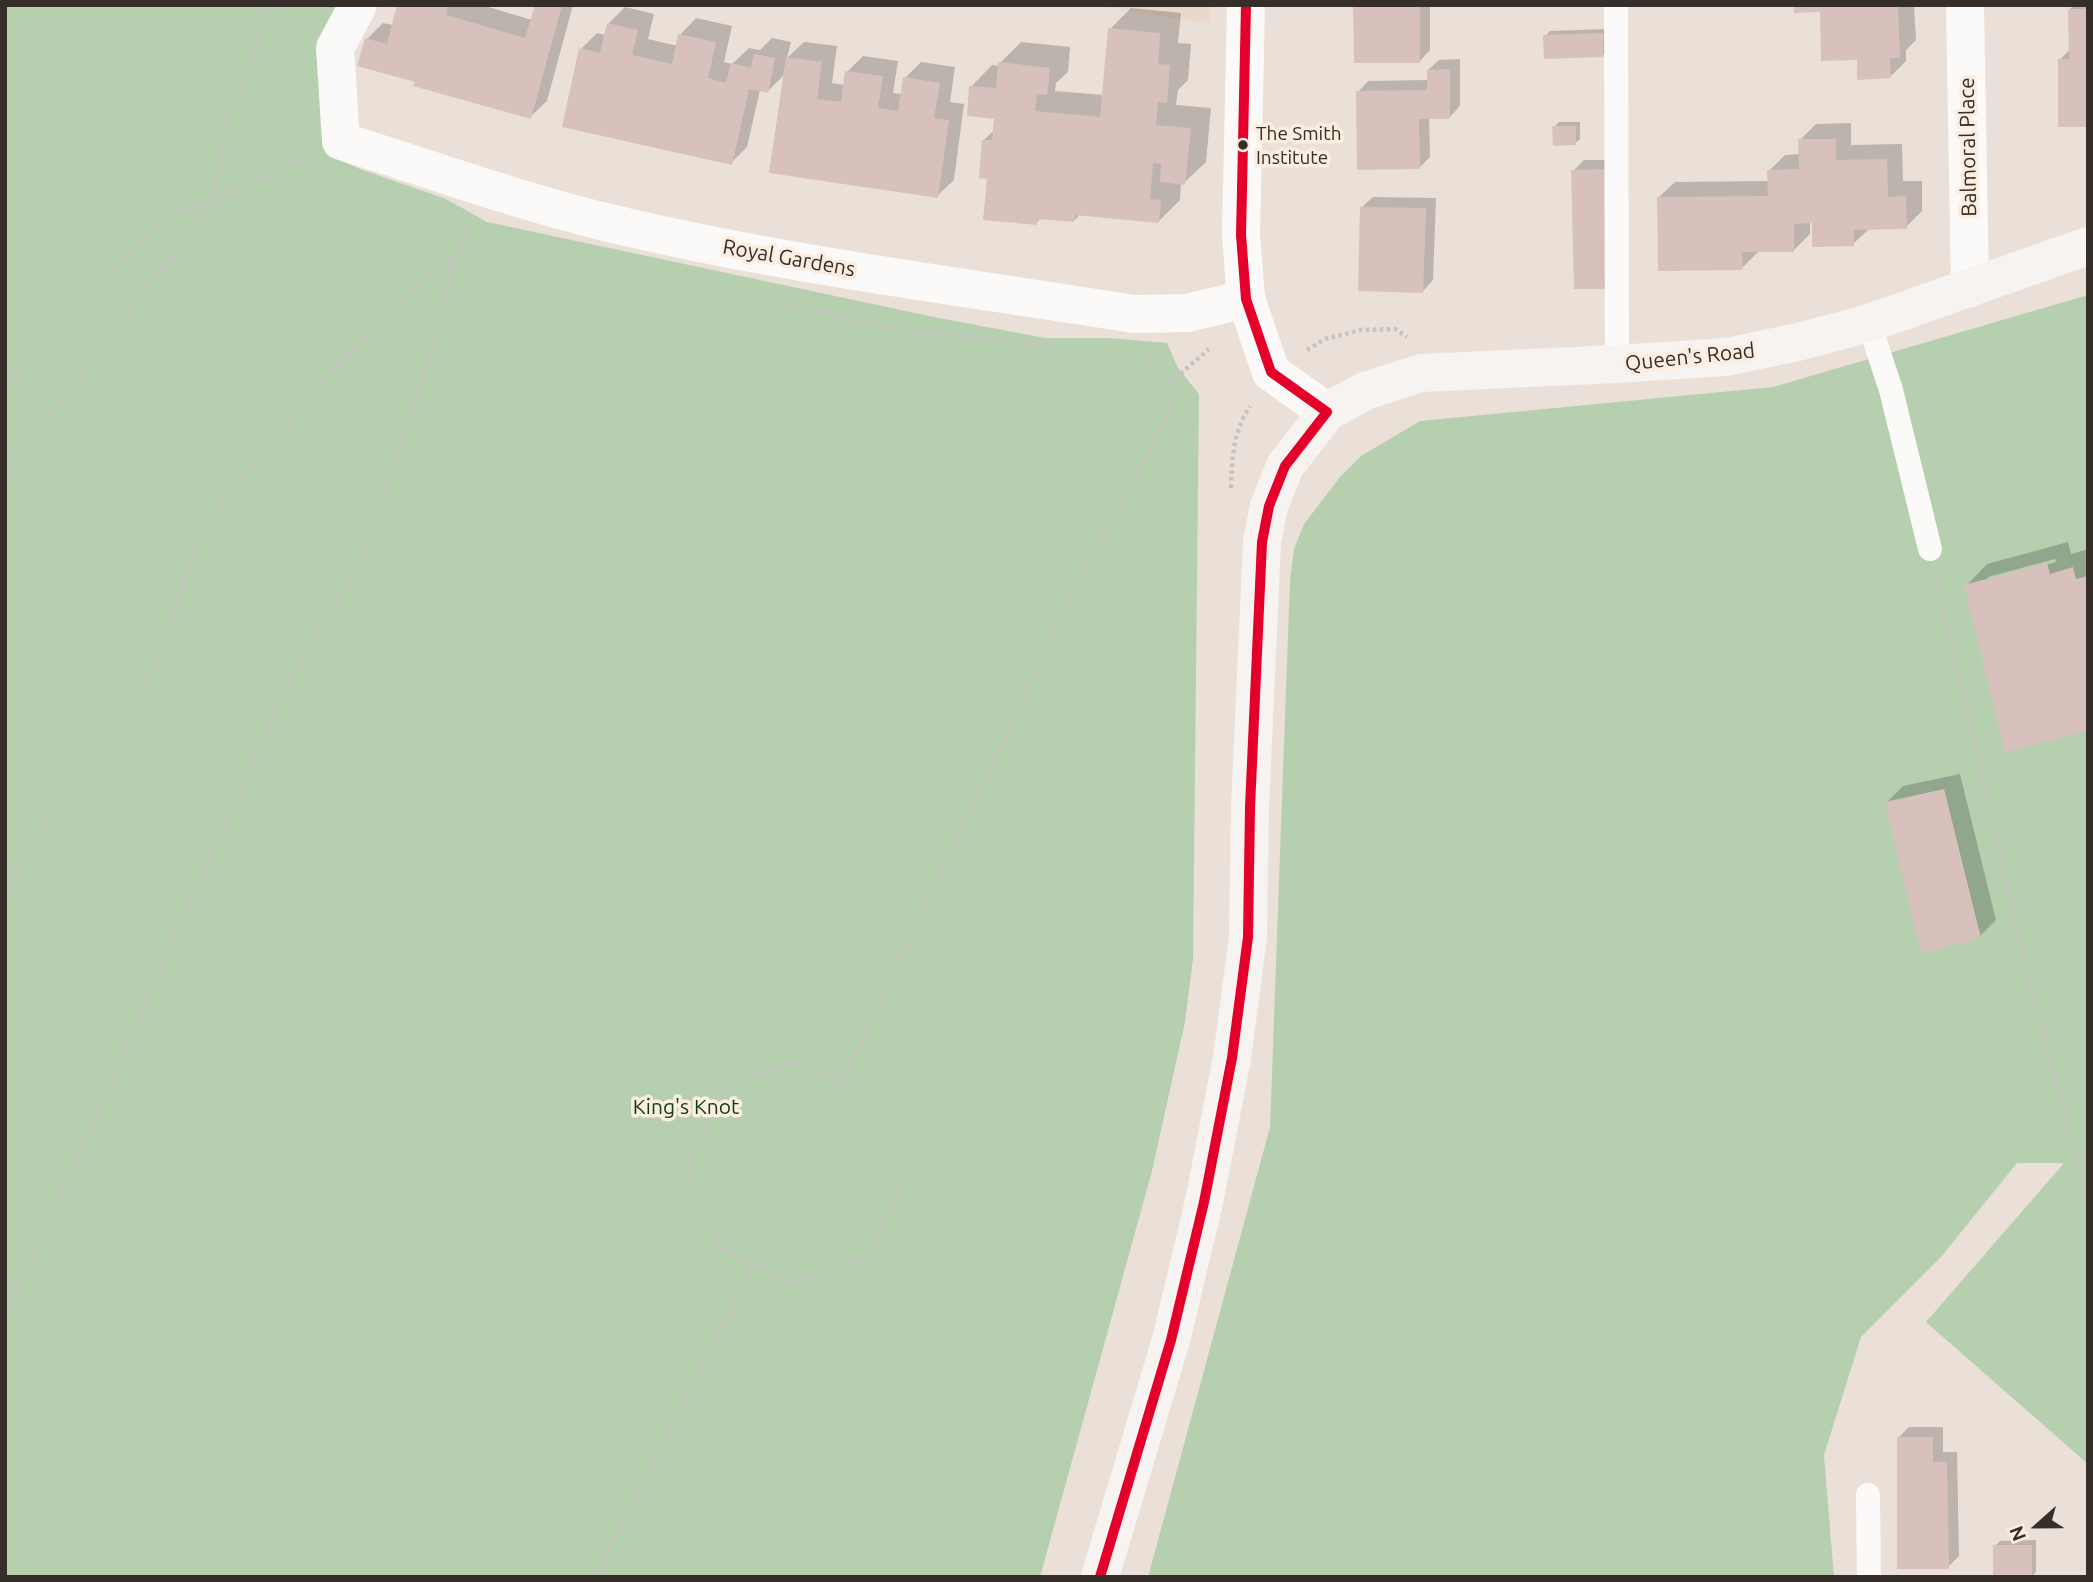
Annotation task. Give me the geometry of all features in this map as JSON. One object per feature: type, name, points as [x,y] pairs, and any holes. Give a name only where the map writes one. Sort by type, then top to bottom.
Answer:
[{"type":"main road","name":"Queen's Road","points":[[1327,412],[1365,391],[1421,373],[1617,365],[1726,357],[1798,342],[1869,323],[2088,246]]},
{"type":"main road","points":[[1100,1577],[1171,1340],[1204,1202],[1233,1058],[1248,937],[1250,807],[1262,556],[1269,506],[1284,466],[1327,412]]},
{"type":"street","name":"Royal Gardens","points":[[358,5],[335,48],[341,141],[604,221],[763,255],[1134,314],[1187,313],[1246,299]]},
{"type":"street","points":[[1246,5],[1241,235],[1246,299],[1271,372],[1327,412]]},
{"type":"street","name":"Balmoral Place","points":[[1965,5],[1970,288]]},
{"type":"lane","points":[[1616,5],[1617,365]]},
{"type":"lane","points":[[1869,323],[1891,390],[1930,549]]},
{"type":"lane","points":[[1868,1495],[1869,1577]]},
{"type":"path","points":[[5,476],[214,200],[224,129],[272,5]]},
{"type":"path","points":[[5,385],[55,339],[140,242],[178,213],[214,200],[296,162]]},
{"type":"path","points":[[5,1312],[47,1226],[287,684],[369,548],[421,385],[457,254],[469,226],[477,184]]},
{"type":"path","points":[[5,892],[87,754],[161,660],[194,545],[236,484],[318,386],[390,309],[457,254]]},
{"type":"path","points":[[777,300],[884,328],[1063,346]]},
{"type":"path","points":[[1170,383],[1212,347]]},
{"type":"path","points":[[844,1080],[1063,614],[1179,393],[1146,355],[1132,353]]},
{"type":"path","points":[[1930,549],[2028,976],[2088,1201]]},
{"type":"path","points":[[798,1062],[844,1080],[880,1098],[907,1178],[865,1259],[792,1284],[718,1247],[688,1164],[729,1081],[798,1062]]},
{"type":"path","points":[[2084,1186],[2088,1176]]},
{"type":"path","points":[[596,1577],[754,1265]]},
{"type":"shaded area","points":[[1097,5],[1209,5],[1209,24]]},
{"type":"green space","name":"King's Knot","points":[[5,5],[344,5],[318,53],[326,154],[360,169],[446,199],[487,222],[1045,338],[1109,338],[1167,343],[1178,368],[1199,394],[1193,959],[1185,1022],[1152,1171],[1040,1577],[5,1577]]},
{"type":"green space","points":[[2088,295],[2088,1464],[1926,1322],[2064,1163],[2017,1163],[1941,1257],[1861,1337],[1824,1455],[1834,1577],[1148,1577],[1270,1127],[1290,580],[1294,549],[1304,524],[1340,477],[1361,456],[1420,421],[1773,387]]},
{"type":"building","points":[[397,5],[446,5],[446,15],[525,38],[535,5],[562,5],[531,119],[413,86],[415,82],[357,66],[365,38],[387,44]]},
{"type":"building","points":[[1353,5],[1420,5],[1420,63],[1354,63]]},
{"type":"building","points":[[1794,5],[1898,5],[1900,58],[1890,58],[1891,78],[1857,80],[1857,60],[1821,61],[1820,12],[1794,13]]},
{"type":"building","points":[[2068,9],[2088,9],[2088,127],[2058,127],[2058,59],[2069,59]]},
{"type":"building","points":[[607,23],[638,30],[632,55],[672,64],[678,34],[716,42],[708,78],[726,83],[731,63],[751,68],[754,54],[775,58],[768,93],[749,89],[732,165],[562,127],[579,48],[600,53]]},
{"type":"building","points":[[1108,28],[1160,33],[1158,64],[1170,65],[1167,103],[1158,102],[1156,125],[1191,128],[1185,185],[1160,182],[1161,164],[1153,163],[1150,199],[1161,200],[1159,223],[1075,215],[1074,222],[1037,219],[1037,225],[983,220],[987,179],[979,178],[982,140],[992,140],[994,119],[967,116],[969,86],[996,88],[998,62],[1050,68],[1047,95],[1037,94],[1035,111],[1100,117]]},
{"type":"building","points":[[1603,33],[1603,57],[1544,59],[1543,35]]},
{"type":"building","points":[[786,57],[822,62],[817,99],[841,102],[845,71],[883,76],[878,108],[898,111],[903,77],[940,83],[934,118],[949,120],[938,198],[769,173]]},
{"type":"building","points":[[1450,69],[1450,119],[1419,119],[1420,169],[1357,170],[1356,91],[1427,90],[1427,70]]},
{"type":"building","points":[[1552,126],[1576,126],[1576,145],[1553,146]]},
{"type":"building","points":[[1798,139],[1836,139],[1836,160],[1887,159],[1888,197],[1906,196],[1907,229],[1854,230],[1854,246],[1812,247],[1812,223],[1794,224],[1794,252],[1742,252],[1743,270],[1658,271],[1657,197],[1768,196],[1767,170],[1799,169]]},
{"type":"building","points":[[1608,169],[1610,289],[1574,289],[1571,170]]},
{"type":"building","points":[[1360,207],[1426,208],[1423,293],[1358,291]]},
{"type":"building","points":[[2047,563],[2050,574],[2073,567],[2076,579],[2088,576],[2088,731],[2005,752],[1964,585]]},
{"type":"building","points":[[1944,789],[1981,938],[1921,953],[1885,802]]},
{"type":"building","points":[[1897,1437],[1933,1437],[1933,1462],[1947,1462],[1949,1569],[1897,1569]]},
{"type":"building","points":[[1993,1545],[2032,1545],[2032,1577],[1993,1577]]},
{"type":"transit line","points":[[1246,5],[1241,235],[1246,299],[1271,372],[1327,412]]},
{"type":"transit line","points":[[1100,1577],[1171,1340],[1204,1202],[1232,1058],[1248,937],[1250,807],[1262,542],[1269,506],[1285,466],[1327,412]]},
{"type":"place","name":"The Smith Institute","points":[[1243,145]]}]
